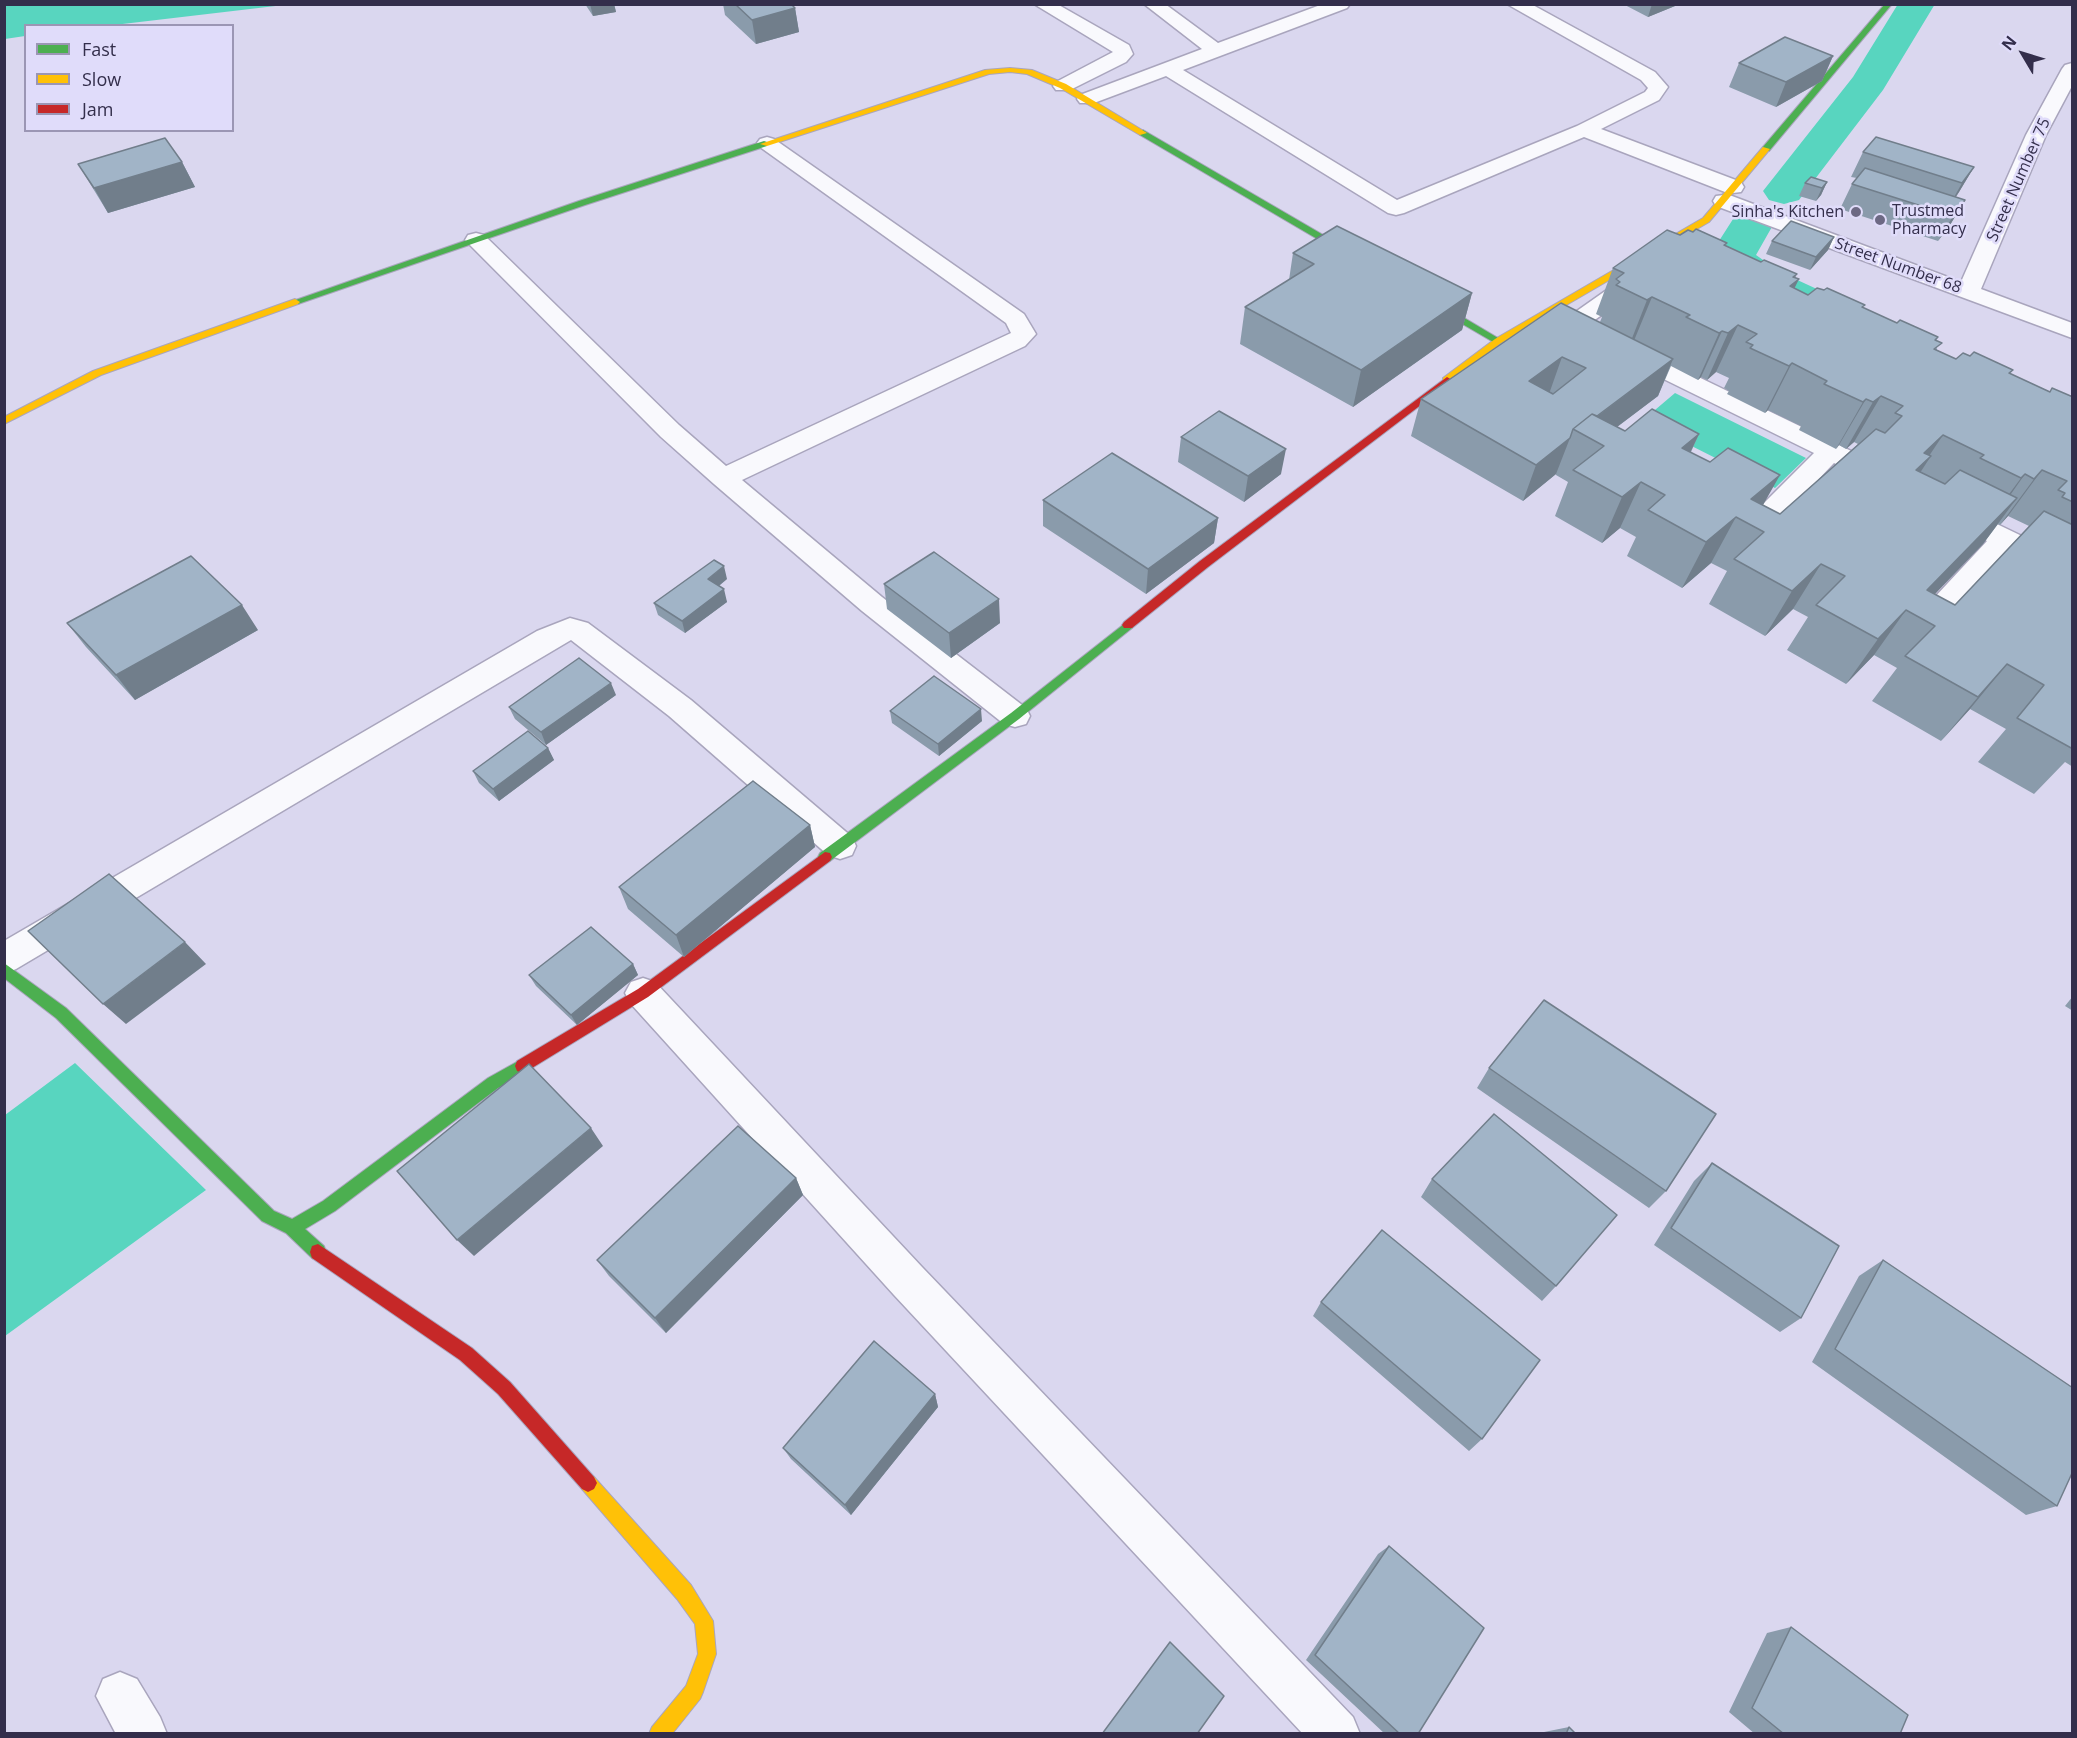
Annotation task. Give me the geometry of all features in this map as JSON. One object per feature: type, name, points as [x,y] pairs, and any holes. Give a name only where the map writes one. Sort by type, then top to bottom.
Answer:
[{"type":"street","points":[[1043,4],[1122,50],[1119,58],[1063,86]]},
{"type":"street","points":[[1154,4],[1216,51]]},
{"type":"street","points":[[1087,99],[1341,4]]},
{"type":"street","points":[[1168,69],[1396,208],[1584,130],[1652,96],[1659,87],[1648,76],[1516,4]]},
{"type":"street","points":[[1867,469],[1572,325],[1664,267],[1729,194],[1889,4]]},
{"type":"street","name":"Street Number 75","points":[[1968,292],[2036,135],[2073,69]]},
{"type":"street","points":[[4,421],[97,373],[137,357],[476,240],[988,72],[1010,70],[1029,72],[1063,86],[1374,269]]},
{"type":"street","name":"Street Number 68","points":[[1584,130],[1729,194],[1968,292],[2073,331]]},
{"type":"street","points":[[723,478],[1017,341],[1024,334],[1016,319],[767,143]]},
{"type":"street","points":[[292,1228],[328,1206],[493,1083],[643,993],[1015,716],[1203,564],[1498,341],[1706,220]]},
{"type":"street","points":[[476,240],[670,431],[723,478],[872,604],[1015,716]]},
{"type":"street","points":[[1416,293],[1498,341]]},
{"type":"street","points":[[1737,547],[1831,451]]},
{"type":"street","points":[[1936,503],[2073,572]]},
{"type":"street","points":[[1910,641],[2006,538]]},
{"type":"street","points":[[4,959],[547,638],[570,628],[578,630],[680,708],[840,846]]},
{"type":"street","points":[[4,969],[61,1013],[268,1216],[282,1226],[292,1228],[311,1247],[466,1354],[504,1388],[684,1592],[704,1621],[706,1654],[693,1692],[659,1734]]},
{"type":"street","points":[[643,993],[908,1281],[1336,1734]]},
{"type":"shaded area","points":[[5,4],[284,5],[122,24],[24,24],[24,36],[5,39]]},
{"type":"shaded area","points":[[1675,393],[1806,458],[1775,488],[1642,421]]},
{"type":"shaded area","points":[[75,1063],[206,1190],[5,1336],[5,1115]]},
{"type":"building","points":[[735,4],[791,4],[795,8],[752,20]]},
{"type":"building","points":[[1785,37],[1833,56],[1786,82],[1739,63]]},
{"type":"building","points":[[1876,137],[1974,167],[1962,183],[1863,152]]},
{"type":"building","points":[[165,138],[182,162],[94,188],[78,164]]},
{"type":"building","points":[[1865,168],[1965,200],[1953,216],[1852,184]]},
{"type":"building","points":[[1811,177],[1827,182],[1822,188],[1805,183]]},
{"type":"building","points":[[1791,221],[1834,237],[1816,257],[1772,241]]},
{"type":"building","points":[[1337,226],[1472,293],[1361,370],[1245,307],[1314,264],[1293,253]]},
{"type":"building","points":[[1696,229],[1761,262],[1764,260],[1797,274],[1793,277],[1799,279],[1790,286],[1808,295],[1817,288],[1824,290],[1827,288],[1897,323],[1900,320],[1938,337],[1935,340],[1942,343],[1934,349],[1956,359],[1963,353],[1970,356],[1974,352],[2013,370],[2009,373],[2050,392],[2052,388],[2073,397],[2073,502],[2062,497],[2065,493],[2058,490],[2067,481],[2042,470],[2034,479],[2025,474],[2021,478],[1980,458],[1984,455],[1943,435],[1924,453],[1931,456],[1916,470],[1945,484],[1960,470],[2017,498],[1927,590],[1955,605],[2044,511],[2073,525],[2073,749],[2017,718],[2044,685],[2007,664],[1978,697],[1905,656],[1935,626],[1906,610],[1878,639],[1816,605],[1845,576],[1821,564],[1792,591],[1734,559],[1764,532],[1736,517],[1706,542],[1648,510],[1665,495],[1641,482],[1622,497],[1573,470],[1604,446],[1573,429],[1592,414],[1625,431],[1652,409],[1699,434],[1682,448],[1710,462],[1728,448],[1780,475],[1751,499],[1780,514],[1876,429],[1885,433],[1902,416],[1895,413],[1903,406],[1881,396],[1873,402],[1866,399],[1863,402],[1824,384],[1827,381],[1792,363],[1789,366],[1750,348],[1753,345],[1746,342],[1757,334],[1738,325],[1728,333],[1722,331],[1719,333],[1686,317],[1690,315],[1652,297],[1647,300],[1616,285],[1620,282],[1616,279],[1624,273],[1613,268],[1667,230],[1680,235],[1688,230],[1693,232]]},
{"type":"building","points":[[1561,303],[1673,359],[1597,416],[1592,414],[1573,429],[1570,438],[1536,465],[1421,399]],"holes":[[[1562,357],[1586,368],[1553,394],[1529,381]]]},
{"type":"building","points":[[1219,411],[1286,449],[1248,476],[1181,437]]},
{"type":"building","points":[[1112,453],[1218,518],[1148,569],[1043,500]]},
{"type":"building","points":[[934,552],[999,599],[949,633],[884,584]]},
{"type":"building","points":[[191,556],[242,605],[116,675],[67,623]]},
{"type":"building","points":[[714,560],[724,566],[708,579],[724,589],[682,621],[654,603]]},
{"type":"building","points":[[579,658],[611,683],[541,732],[509,707]]},
{"type":"building","points":[[934,676],[981,709],[938,744],[890,711]]},
{"type":"building","points":[[528,731],[548,748],[493,789],[473,771]]},
{"type":"building","points":[[753,781],[810,825],[676,935],[619,887]]},
{"type":"building","points":[[109,874],[185,942],[103,1004],[28,931]]},
{"type":"building","points":[[591,927],[633,964],[571,1015],[529,975]]},
{"type":"building","points":[[1544,1000],[1716,1114],[1666,1191],[1489,1068]]},
{"type":"building","points":[[529,1064],[591,1128],[457,1240],[397,1171]]},
{"type":"building","points":[[1494,1114],[1617,1215],[1556,1286],[1432,1179]]},
{"type":"building","points":[[738,1126],[796,1178],[655,1318],[597,1260]]},
{"type":"building","points":[[1712,1163],[1839,1246],[1801,1318],[1671,1228]]},
{"type":"building","points":[[1382,1230],[1540,1360],[1482,1439],[1321,1302]]},
{"type":"building","points":[[1883,1260],[2073,1388],[2073,1471],[2057,1506],[1835,1349]]},
{"type":"building","points":[[874,1341],[935,1394],[845,1505],[783,1448]]},
{"type":"building","points":[[1389,1546],[1484,1628],[1418,1734],[1400,1734],[1315,1655]]},
{"type":"building","points":[[1791,1627],[1908,1715],[1900,1734],[1784,1734],[1752,1708]]},
{"type":"building","points":[[1170,1642],[1224,1696],[1197,1734],[1102,1734]]},
{"type":"building","points":[[1569,1727],[1576,1734],[1566,1734]]},
{"type":"waterway","points":[[1784,191],[1869,82],[1917,4]]},
{"type":"waterway","points":[[1751,225],[1733,255],[1742,268],[1764,282],[1803,300]]},
{"type":"traffic: fast","points":[[1766,149],[1889,4]]},
{"type":"traffic: fast","points":[[1143,133],[1358,259]]},
{"type":"traffic: fast","points":[[295,302],[582,203],[764,144]]},
{"type":"traffic: fast","points":[[1426,299],[1498,341]]},
{"type":"traffic: fast","points":[[825,857],[1015,716],[1128,625]]},
{"type":"traffic: fast","points":[[4,969],[61,1013],[268,1216],[292,1228],[318,1252]]},
{"type":"traffic: fast","points":[[292,1228],[329,1206],[493,1083],[522,1066]]},
{"type":"traffic: slow","points":[[764,144],[988,72],[1010,70],[1029,72],[1063,86],[1143,133]]},
{"type":"traffic: slow","points":[[1447,380],[1498,341],[1706,220],[1766,149]]},
{"type":"traffic: slow","points":[[4,421],[97,373],[295,302]]},
{"type":"traffic: slow","points":[[588,1483],[684,1592],[704,1621],[707,1654],[693,1692],[659,1734]]},
{"type":"traffic: jam","points":[[1128,625],[1204,564],[1447,380]]},
{"type":"traffic: jam","points":[[522,1066],[643,993],[825,857]]},
{"type":"traffic: jam","points":[[318,1252],[466,1354],[504,1388],[588,1483]]},
{"type":"place","name":"Sinha's Kitchen","points":[[1856,212]]},
{"type":"place","name":"Trustmed Pharmacy","points":[[1880,220]]}]
